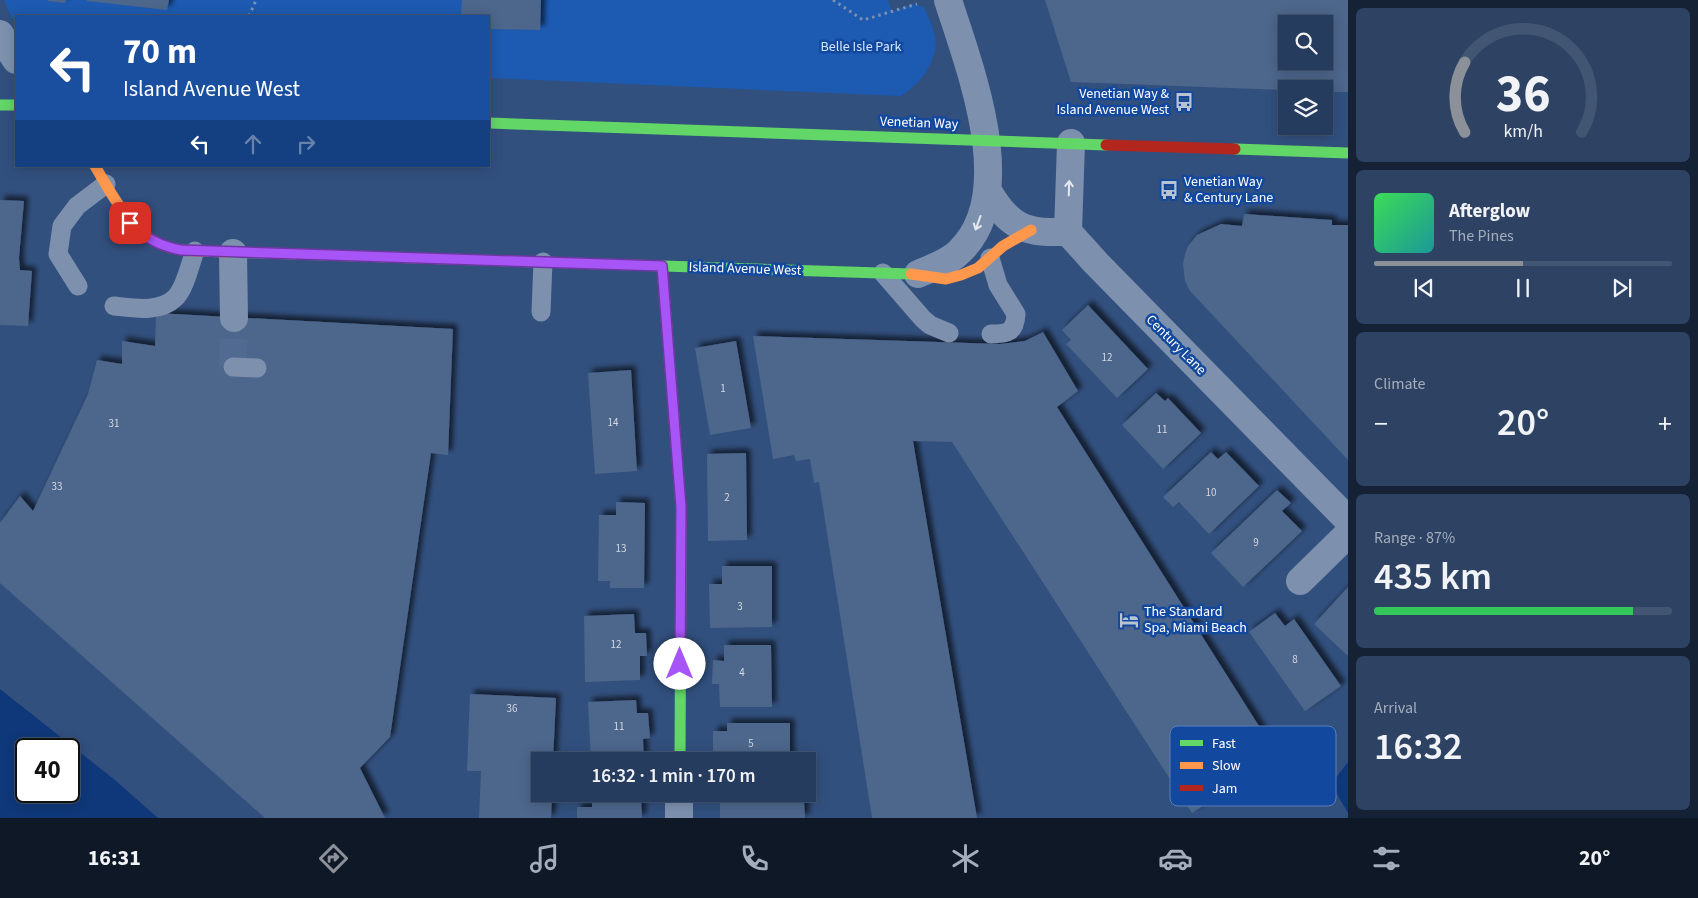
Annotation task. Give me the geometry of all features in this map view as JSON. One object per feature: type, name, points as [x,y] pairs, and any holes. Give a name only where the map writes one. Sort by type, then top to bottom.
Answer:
[{"type":"street","name":"Island Avenue West","points":[[918,274],[958,254],[975,231],[988,191],[984,122],[948,0]]},
{"type":"street","points":[[0,34],[15,58]]},
{"type":"street","points":[[0,105],[15,106]]},
{"type":"street","name":"Venetian Way","points":[[490,123],[1348,154]]},
{"type":"street","points":[[988,191],[1015,224],[1031,230],[1068,232],[1071,143]]},
{"type":"street","name":"Island Avenue West","points":[[96,167],[130,223],[141,234],[168,248],[195,251],[918,274],[946,279],[978,268],[1003,246],[1031,230]]},
{"type":"street","name":"Century Lane","points":[[1068,232],[1096,263],[1348,520]]},
{"type":"street","points":[[233,253],[234,318]]},
{"type":"street","points":[[662,266],[681,507],[680,752]]},
{"type":"street","points":[[1300,581],[1348,534]]},
{"type":"street","points":[[679,802],[679,818]]},
{"type":"lane","points":[[78,286],[58,254],[62,226],[77,206],[106,184]]},
{"type":"lane","points":[[114,306],[158,308],[175,298],[183,285],[195,251]]},
{"type":"lane","points":[[990,258],[998,285],[1016,314],[1013,327],[1009,332],[991,334]]},
{"type":"lane","points":[[541,312],[543,262]]},
{"type":"lane","points":[[883,273],[923,319],[940,330],[949,333]]},
{"type":"lane","points":[[233,367],[257,368]]},
{"type":"path","points":[[249,15],[256,0]]},
{"type":"path","points":[[833,0],[863,20],[919,3]]},
{"type":"green space","name":"Belle Isle Park","points":[[4,0],[888,0],[892,12],[912,4],[924,7],[934,30],[936,45],[931,63],[924,74],[917,84],[901,96],[490,78],[490,15],[15,15],[15,25]]},
{"type":"shaded area","points":[[0,689],[62,738],[15,738],[15,803],[80,803],[80,752],[158,818],[0,818]]},
{"type":"shaded area","points":[[1348,762],[1348,813],[1336,793],[1336,778]]},
{"type":"building","points":[[48,0],[66,0],[65,3]]},
{"type":"building","points":[[87,0],[169,0],[167,10]]},
{"type":"building","points":[[462,0],[541,0],[540,30],[490,29],[490,15],[461,15]]},
{"type":"building","points":[[1045,0],[1348,0],[1348,92],[1333,92],[1333,80],[1278,80],[1278,90],[1071,82]]},
{"type":"building","points":[[0,200],[24,201],[19,258],[20,270],[32,271],[28,326],[0,325]]},
{"type":"building","points":[[1244,214],[1332,220],[1332,225],[1348,225],[1348,460],[1190,291],[1185,281],[1183,264],[1185,254],[1188,246],[1197,235],[1221,224],[1242,226]]},
{"type":"building","points":[[1088,305],[1148,369],[1117,398],[1066,344],[1071,340],[1062,330]]},
{"type":"building","points":[[156,313],[453,329],[448,455],[431,453],[390,737],[360,768],[385,818],[265,818],[0,583],[0,523],[20,496],[33,511],[88,394],[97,360],[122,364],[122,341],[155,346]]},
{"type":"building","name":"The Standard Spa, Miami Beach","points":[[1043,332],[1078,391],[1057,407],[1259,726],[1170,726],[1170,779],[952,442],[913,441],[977,818],[872,818],[819,482],[814,483],[810,459],[796,461],[794,455],[773,459],[753,336],[1000,344],[1025,341]]},
{"type":"building","points":[[736,341],[751,428],[710,435],[695,348]]},
{"type":"building","points":[[631,370],[637,471],[595,474],[588,373]]},
{"type":"building","points":[[1156,393],[1165,401],[1168,398],[1201,433],[1163,469],[1122,425]]},
{"type":"building","points":[[1211,452],[1218,459],[1226,452],[1259,486],[1209,534],[1179,502],[1173,507],[1163,497]]},
{"type":"building","points":[[746,453],[747,540],[708,541],[707,454]]},
{"type":"building","points":[[1277,490],[1291,503],[1282,511],[1302,531],[1243,587],[1211,553]]},
{"type":"building","points":[[616,502],[645,503],[644,588],[610,588],[610,581],[598,581],[599,515],[616,515]]},
{"type":"building","points":[[722,566],[772,566],[772,627],[710,628],[709,584],[722,584]]},
{"type":"building","points":[[1348,587],[1348,656],[1314,624]]},
{"type":"building","points":[[1275,613],[1285,626],[1294,619],[1341,686],[1305,711],[1249,632]]},
{"type":"building","points":[[634,614],[635,633],[646,633],[647,656],[640,656],[640,680],[585,682],[584,616]]},
{"type":"building","points":[[724,645],[771,645],[772,707],[720,707],[719,684],[712,684],[713,660],[724,661]]},
{"type":"building","points":[[470,694],[556,698],[553,752],[531,752],[531,802],[552,802],[551,818],[479,818],[481,771],[467,771]]},
{"type":"building","points":[[636,700],[637,713],[648,713],[650,738],[643,739],[644,752],[591,752],[588,702]]},
{"type":"building","points":[[727,723],[790,723],[790,752],[713,752],[713,731],[727,731]]},
{"type":"building","points":[[592,802],[641,802],[642,818],[577,818],[577,807],[592,807]]},
{"type":"building","points":[[804,802],[805,818],[720,818],[720,803]]},
{"type":"building","name":"The Standard Spa, Miami Beach","points":[[1187,806],[1203,806],[1192,813]]},
{"type":"tunnel","points":[[233,367],[234,318]]},
{"type":"traffic: fast","points":[[0,105],[15,105]]},
{"type":"traffic: fast","points":[[490,123],[1106,145]]},
{"type":"traffic: fast","points":[[1235,149],[1348,153]]},
{"type":"traffic: fast","points":[[228,252],[911,274]]},
{"type":"traffic: fast","points":[[680,752],[681,529]]},
{"type":"traffic: slow","points":[[96,167],[129,219],[152,240],[182,250],[228,252]]},
{"type":"traffic: slow","points":[[911,274],[946,279],[961,275],[978,268],[1003,246],[1031,230]]},
{"type":"traffic: slow","points":[[662,266],[681,507],[681,529]]},
{"type":"traffic: jam","points":[[1106,145],[1235,149]]},
{"type":"place","name":"Venetian Way & Island Avenue West","points":[[1184,102]]},
{"type":"place","name":"Venetian Way & Century Lane","points":[[1169,190]]},
{"type":"place","name":"The Standard Spa, Miami Beach","points":[[1129,620]]},
{"type":"route","points":[[130,223],[141,234],[155,242],[168,248],[181,250],[662,266],[681,507],[680,664]]}]
